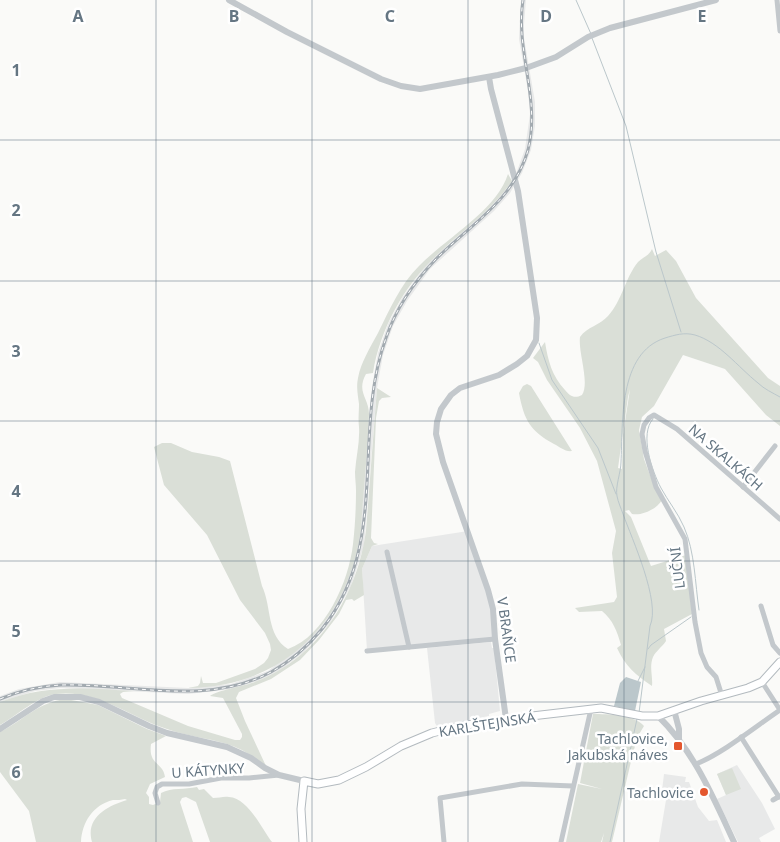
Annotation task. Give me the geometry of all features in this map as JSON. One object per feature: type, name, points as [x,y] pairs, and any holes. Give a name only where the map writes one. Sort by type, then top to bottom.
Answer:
[{"type":"main road","name":"KARLŠTEJNSKÁ","points":[[304,781],[318,784],[339,780],[366,768],[400,746],[432,733],[460,726],[601,708],[638,716],[658,716],[762,682],[780,662]]},
{"type":"main road","points":[[303,842],[301,809],[304,781]]},
{"type":"street","points":[[229,0],[287,32],[381,79],[401,86],[420,89],[489,77],[526,68],[548,60],[591,35],[640,19],[716,0]]},
{"type":"street","points":[[777,0],[780,31]]},
{"type":"street","name":"V BRAŇCE","points":[[489,77],[518,191],[538,329],[534,347],[517,364],[499,375],[460,388],[450,395],[441,409],[437,422],[438,443],[443,462],[493,609],[495,639],[506,719]]},
{"type":"street","name":"NA SKALKÁCH","points":[[654,415],[677,429],[779,516]]},
{"type":"street","name":"LUČNÍ","points":[[654,415],[648,418],[644,425],[642,434],[645,451],[656,487],[685,539],[695,622],[701,653],[707,667],[716,677],[722,696]]},
{"type":"street","points":[[744,487],[775,446]]},
{"type":"street","points":[[387,552],[409,647]]},
{"type":"street","points":[[761,606],[773,645],[780,653]]},
{"type":"street","points":[[367,651],[495,639]]},
{"type":"street","points":[[696,764],[741,737],[780,710],[762,682]]},
{"type":"street","name":"KARLŠTEJNSKÁ","points":[[3,727],[43,701],[54,697],[80,697],[99,702],[148,726],[167,733],[227,747],[251,758],[279,775],[304,781]]},
{"type":"street","points":[[561,842],[592,709]]},
{"type":"street","points":[[674,710],[679,729],[679,740]]},
{"type":"street","points":[[658,716],[679,740],[696,764],[734,842]]},
{"type":"street","points":[[741,737],[779,796],[773,800]]},
{"type":"street","name":"U KÁTYNKY","points":[[158,803],[157,787],[162,784],[189,784],[221,778],[279,775]]},
{"type":"street","points":[[444,842],[440,798],[522,784],[573,786]]},
{"type":"shaded area","points":[[521,0],[526,0],[524,38],[535,102],[535,126],[531,150],[522,173],[510,193],[494,211],[430,269],[407,301],[393,326],[383,355],[377,388],[364,546],[351,586],[330,623],[304,652],[282,669],[258,681],[232,689],[188,694],[60,688],[35,691],[0,702],[0,696],[19,689],[60,682],[188,688],[231,684],[268,671],[318,630],[326,620],[346,584],[359,545],[372,387],[378,353],[388,324],[402,298],[426,265],[506,190],[517,171],[525,149],[530,114],[519,39]]},
{"type":"shaded area","points":[[508,174],[512,181],[504,192],[424,268],[404,295],[395,309],[381,340],[373,373],[366,374],[363,380],[362,386],[369,414],[361,530],[354,563],[342,594],[326,621],[305,644],[281,662],[253,676],[222,685],[188,688],[198,686],[201,676],[203,683],[216,683],[255,669],[264,663],[271,650],[265,633],[240,600],[207,535],[164,485],[154,447],[162,443],[171,443],[192,452],[230,461],[276,636],[288,649],[301,642],[324,620],[333,606],[351,559],[355,524],[355,472],[359,433],[357,385],[359,372],[391,306],[412,273],[482,212],[502,187]]},
{"type":"shaded area","points":[[652,249],[655,256],[666,250],[676,261],[696,298],[768,378],[780,386],[780,426],[766,415],[725,369],[683,355],[654,406],[642,417],[639,430],[644,459],[654,486],[662,500],[657,506],[645,513],[632,514],[629,510],[625,511],[631,517],[651,566],[686,555],[692,614],[664,629],[666,641],[654,655],[652,661],[652,686],[627,665],[617,648],[621,645],[616,630],[606,614],[602,611],[579,612],[575,608],[614,602],[617,597],[612,553],[616,531],[597,461],[580,428],[547,380],[538,362],[533,358],[545,342],[551,368],[561,385],[572,396],[582,395],[585,383],[580,337],[601,322],[613,310],[634,268]],"holes":[[[630,389],[623,435],[622,469],[618,468],[628,397]]]},
{"type":"shaded area","points":[[527,384],[531,386],[572,451],[565,450],[546,439],[529,424],[523,411],[519,393],[523,386]]},
{"type":"shaded area","points":[[377,388],[391,397],[382,398],[379,401],[376,418],[371,538],[374,543],[378,544],[372,546],[362,569],[364,595],[354,601],[352,599],[346,600],[339,614],[319,640],[300,660],[271,679],[239,692],[236,698],[266,766],[247,753],[232,746],[167,729],[113,705],[85,696],[56,694],[42,698],[0,725],[0,702],[17,696],[50,690],[83,688],[134,691],[120,694],[122,698],[188,726],[240,740],[242,734],[223,698],[210,696],[257,681],[279,670],[299,656],[317,640],[332,620],[344,600],[354,577],[362,554],[366,530]]},
{"type":"shaded area","points":[[468,531],[488,590],[495,639],[367,651],[362,569],[372,546]]},
{"type":"shaded area","points":[[491,642],[492,648],[494,648],[500,711],[489,714],[489,716],[437,726],[435,723],[427,648]]},
{"type":"shaded area","points":[[626,677],[641,682],[635,711],[614,706],[620,683]]},
{"type":"shaded area","points":[[66,699],[98,705],[147,729],[166,736],[151,744],[152,756],[162,768],[165,777],[150,784],[146,793],[149,797],[149,804],[153,805],[160,802],[161,793],[165,791],[197,787],[199,790],[204,789],[213,798],[227,797],[242,803],[259,822],[272,842],[210,842],[196,802],[186,797],[182,798],[180,802],[193,842],[92,842],[92,826],[99,814],[127,800],[125,799],[106,802],[94,810],[86,821],[81,842],[36,842],[29,811],[0,772],[0,732],[47,704]]},
{"type":"shaded area","points":[[593,714],[628,717],[640,722],[644,726],[638,736],[633,753],[612,842],[602,842],[604,833],[601,842],[566,842],[578,784],[602,789],[580,783]]},
{"type":"shaded area","points":[[737,765],[762,803],[775,829],[759,838],[761,842],[738,842],[717,799],[726,795],[717,774]]},
{"type":"shaded area","points":[[732,768],[741,789],[726,795],[717,774]]},
{"type":"shaded area","points":[[664,774],[686,777],[685,782],[689,782],[698,807],[709,821],[717,820],[726,842],[659,842],[666,800],[661,799]]},
{"type":"waterway","points":[[576,0],[591,34]]},
{"type":"waterway","points":[[592,38],[626,126],[656,252],[681,332]]},
{"type":"waterway","points":[[639,713],[652,615],[652,602],[644,570],[617,498],[617,484],[621,466],[623,410],[631,374],[639,358],[650,346],[665,338],[680,334],[691,334],[712,343],[760,385],[780,397]]},
{"type":"waterway","points":[[539,343],[552,380],[598,448],[616,494]]},
{"type":"waterway","points":[[653,419],[647,434],[648,453],[657,481],[682,522],[688,537],[693,557],[699,610]]},
{"type":"waterway","points":[[648,649],[691,617]]},
{"type":"waterway","points":[[638,681],[645,667]]},
{"type":"waterway","points":[[610,842],[637,719]]},
{"type":"railway","points":[[0,699],[30,689],[61,685],[168,691],[220,689],[246,683],[278,668],[299,653],[322,629],[343,596],[356,561],[367,487],[371,412],[376,375],[390,327],[413,286],[428,268],[502,197],[521,168],[528,150],[532,112],[522,38],[523,0]]},
{"type":"place","name":"Tachlovice, Jakubská náves","points":[[678,746]]},
{"type":"place","name":"Tachlovice","points":[[704,792]]}]
